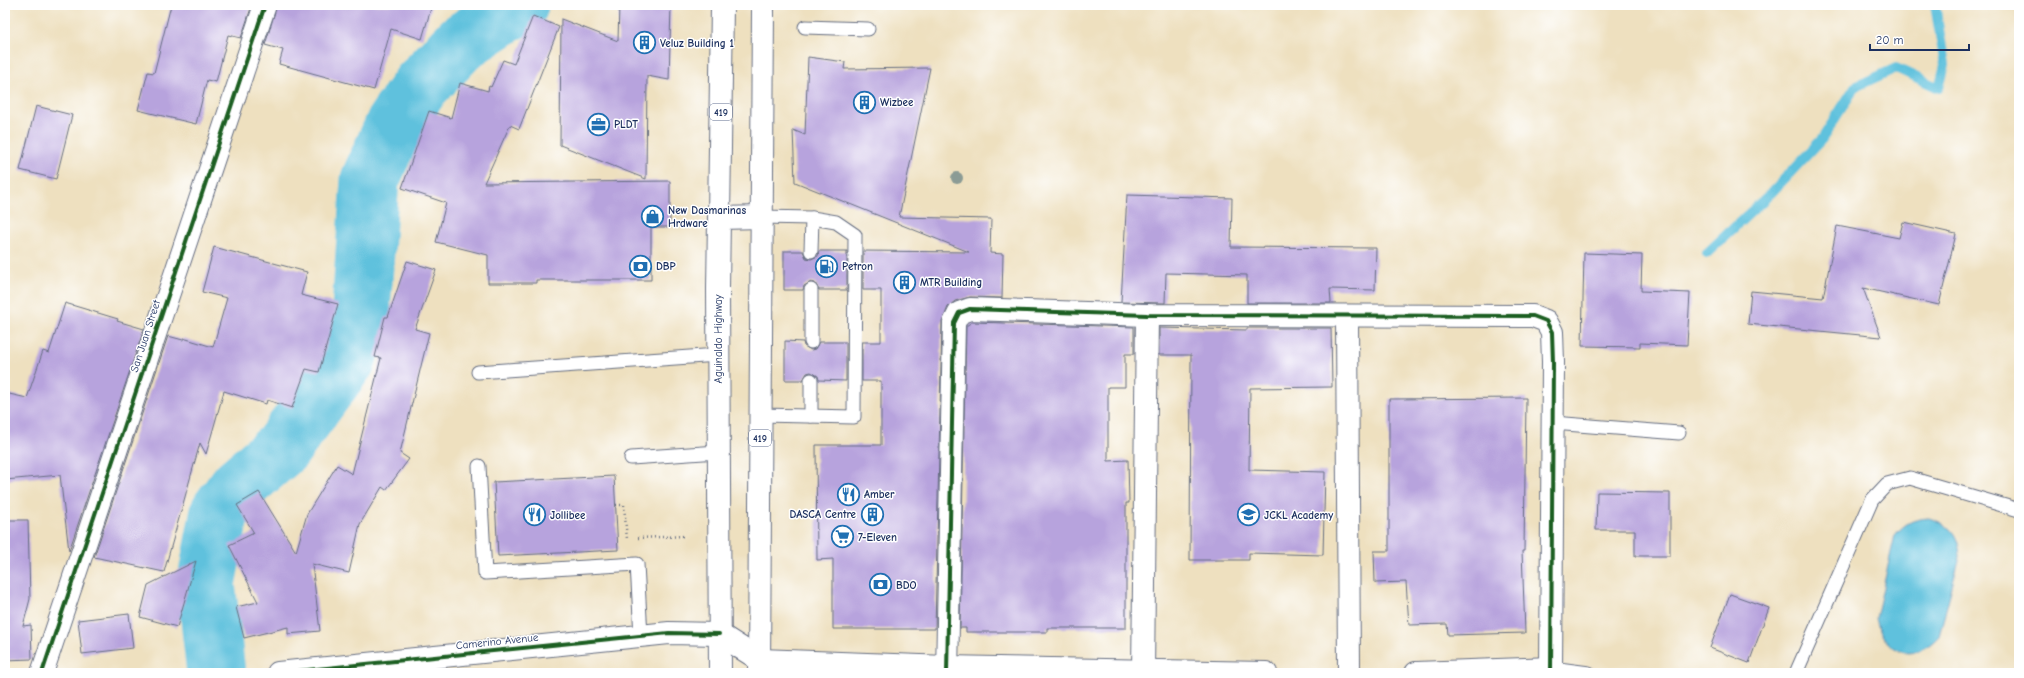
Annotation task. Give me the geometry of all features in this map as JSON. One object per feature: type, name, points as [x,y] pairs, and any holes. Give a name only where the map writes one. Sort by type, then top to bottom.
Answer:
[{"type":"main road","name":"San Juan Street","points":[[42,673],[265,5]]},
{"type":"main road","name":"Aguinaldo Highway","points":[[720,673],[718,355],[722,5]]},
{"type":"main road","name":"419","points":[[759,666],[763,5]]},
{"type":"main road","points":[[720,218],[762,217]]},
{"type":"main road","points":[[947,670],[954,324],[959,313],[970,308],[1147,315],[1347,317],[1533,316],[1546,321],[1552,332],[1553,423],[1551,671],[1416,673]]},
{"type":"main road","points":[[1143,671],[1147,315]]},
{"type":"main road","points":[[1347,317],[1349,673]]},
{"type":"main road","name":"Camerino Avenue","points":[[278,673],[669,633],[719,634]]},
{"type":"main road","points":[[719,634],[759,666],[947,670],[1266,673]]},
{"type":"lane","points":[[804,27],[868,29]]},
{"type":"lane","points":[[761,416],[854,417],[855,251],[855,235],[836,222],[812,218],[762,217]]},
{"type":"lane","points":[[811,251],[812,218]]},
{"type":"lane","points":[[811,290],[812,342]]},
{"type":"lane","points":[[478,372],[718,355]]},
{"type":"lane","points":[[811,380],[811,416]]},
{"type":"lane","points":[[1553,423],[1679,433]]},
{"type":"lane","points":[[631,458],[718,452]]},
{"type":"lane","points":[[479,466],[485,573],[637,564],[641,636]]},
{"type":"lane","points":[[1796,673],[1872,500],[1887,484],[1910,478],[2019,510]]},
{"type":"lane","points":[[1551,671],[1589,673]]},
{"type":"path","points":[[616,505],[624,505],[626,539],[631,539]]},
{"type":"path","points":[[636,538],[685,536]]},
{"type":"water","points":[[1929,518],[1943,524],[1952,531],[1959,548],[1960,556],[1939,636],[1929,645],[1920,650],[1910,652],[1901,651],[1885,640],[1876,618],[1895,535],[1902,527],[1910,522],[1918,519]]},
{"type":"building","points":[[171,5],[252,5],[241,38],[228,35],[216,82],[207,80],[196,124],[138,110],[148,72],[154,73]]},
{"type":"building","points":[[277,5],[432,5],[422,39],[391,29],[374,90],[279,64],[283,50],[265,45]]},
{"type":"building","points":[[619,5],[671,5],[669,80],[647,76],[646,179],[560,145],[561,19],[618,41]]},
{"type":"building","points":[[533,16],[559,27],[519,129],[510,125],[484,183],[670,181],[670,227],[651,227],[651,280],[536,280],[536,283],[488,283],[488,255],[436,242],[446,203],[402,188],[429,111],[451,118],[460,83],[488,91],[489,86],[491,87],[503,60],[514,64]]},
{"type":"building","points":[[808,57],[845,62],[844,69],[930,68],[899,217],[991,219],[990,253],[1003,254],[1002,298],[970,297],[955,301],[948,307],[942,322],[935,629],[833,629],[833,559],[817,560],[816,445],[881,445],[881,381],[862,381],[862,342],[881,342],[881,290],[863,290],[863,251],[969,252],[795,182],[793,130],[805,135]]},
{"type":"building","points":[[36,106],[72,115],[56,179],[20,170]]},
{"type":"building","points":[[1127,195],[1232,198],[1231,247],[1376,248],[1375,290],[1330,289],[1331,303],[1247,303],[1247,275],[1166,273],[1165,303],[1121,302]]},
{"type":"building","points":[[1903,222],[1956,234],[1939,305],[1863,288],[1881,337],[1748,324],[1751,291],[1823,298],[1837,226],[1899,238]]},
{"type":"building","points":[[214,247],[307,272],[301,295],[338,304],[319,372],[306,369],[292,408],[267,400],[266,404],[224,391],[206,454],[200,443],[164,572],[94,557],[168,336],[183,340],[183,338],[213,347],[227,298],[202,292]]},
{"type":"building","points":[[784,251],[803,251],[806,258],[811,259],[818,256],[819,251],[847,251],[847,290],[819,290],[815,283],[811,282],[804,286],[803,290],[784,290]]},
{"type":"building","points":[[1584,253],[1642,255],[1641,291],[1690,293],[1687,345],[1640,343],[1640,347],[1582,346]]},
{"type":"building","points":[[407,261],[436,270],[415,329],[429,333],[400,453],[409,459],[386,490],[382,487],[360,524],[349,573],[312,564],[320,631],[288,634],[288,627],[244,638],[236,607],[258,602],[229,545],[254,533],[237,505],[259,492],[296,552],[307,514],[337,465],[352,474],[381,358],[375,357],[385,317],[388,317]]},
{"type":"building","points":[[65,303],[118,319],[117,321],[144,329],[69,551],[60,475],[5,480],[5,393],[27,398],[43,351],[49,353]]},
{"type":"building","points":[[972,322],[1134,327],[1134,354],[1125,354],[1125,387],[1108,387],[1108,461],[1128,460],[1129,503],[1126,503],[1126,628],[1047,628],[1047,632],[966,632],[966,628],[960,628],[966,326]]},
{"type":"building","points":[[1159,328],[1247,330],[1247,328],[1331,328],[1332,387],[1250,388],[1249,470],[1325,472],[1323,555],[1249,553],[1249,560],[1190,560],[1191,355],[1159,355]]},
{"type":"building","points":[[785,341],[803,342],[804,346],[811,350],[815,349],[819,342],[846,342],[846,381],[819,380],[818,376],[811,372],[807,373],[803,380],[785,380]]},
{"type":"building","points":[[1526,398],[1524,551],[1522,551],[1525,633],[1448,635],[1447,624],[1409,625],[1406,582],[1375,583],[1374,551],[1389,551],[1389,399]]},
{"type":"building","points":[[614,476],[618,550],[498,556],[494,482]]},
{"type":"building","points":[[1597,492],[1670,493],[1670,556],[1635,556],[1635,530],[1596,530]]},
{"type":"building","points":[[5,520],[28,520],[30,599],[23,626],[31,625],[32,659],[5,660]]},
{"type":"building","points":[[196,561],[177,627],[140,617],[148,585]]},
{"type":"building","points":[[1730,594],[1769,608],[1749,663],[1710,648]]},
{"type":"building","points":[[129,614],[133,648],[82,654],[78,620]]},
{"type":"waterway","points":[[216,673],[206,584],[220,511],[239,485],[282,448],[347,359],[361,310],[370,180],[396,121],[421,85],[462,42],[519,5]]},
{"type":"waterway","points":[[1707,253],[1772,192],[1822,139],[1855,87],[1896,68],[1939,88],[1945,65],[1935,5]]},
{"type":"cycle path","points":[[42,673],[265,5]]},
{"type":"cycle path","points":[[947,673],[954,323],[959,313],[970,309],[1147,315],[1533,316],[1546,321],[1552,332],[1553,362],[1551,673]]},
{"type":"cycle path","points":[[278,673],[669,633],[719,634]]},
{"type":"place","name":"Veluz Building 1","points":[[644,43]]},
{"type":"place","name":"Wizbee","points":[[865,102]]},
{"type":"place","name":"PLDT","points":[[599,124]]},
{"type":"place","name":"New Dasmarinas Hrdware","points":[[652,216]]},
{"type":"place","name":"DBP","points":[[641,266]]},
{"type":"place","name":"Petron","points":[[827,266]]},
{"type":"place","name":"MTR Building","points":[[904,282]]},
{"type":"place","name":"Amber","points":[[848,494]]},
{"type":"place","name":"DASCA Centre","points":[[872,514]]},
{"type":"place","name":"Jollibee","points":[[534,515]]},
{"type":"place","name":"JCKL Academy","points":[[1248,515]]},
{"type":"place","name":"7-Eleven","points":[[843,537]]},
{"type":"place","name":"BDO","points":[[880,585]]}]
